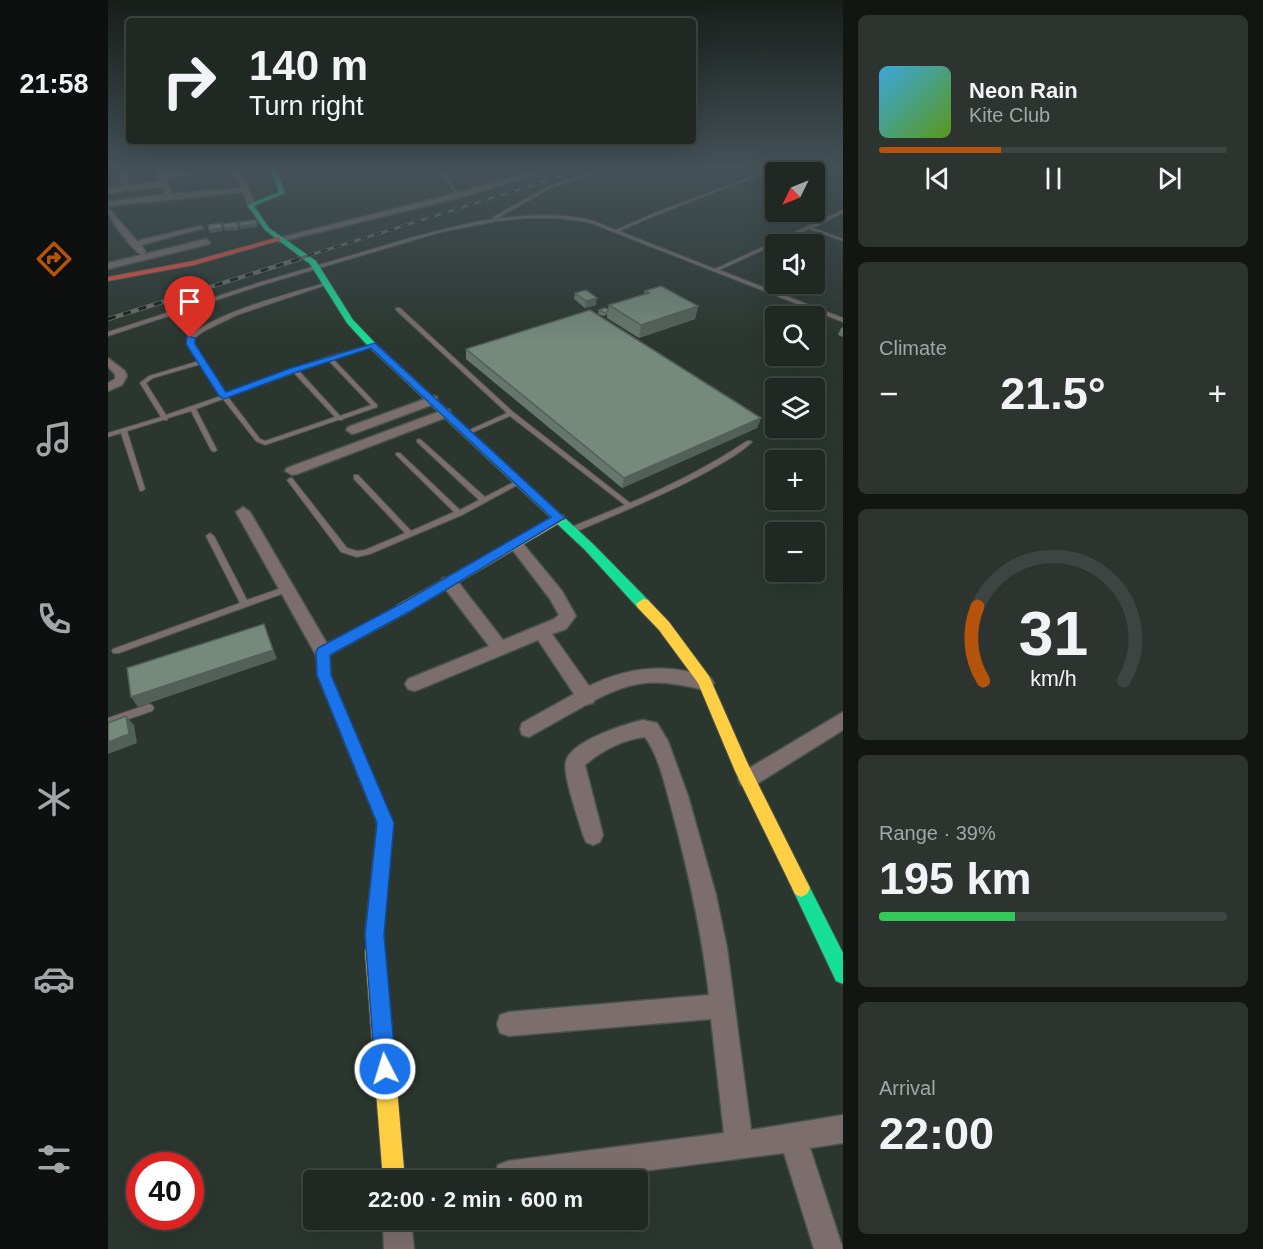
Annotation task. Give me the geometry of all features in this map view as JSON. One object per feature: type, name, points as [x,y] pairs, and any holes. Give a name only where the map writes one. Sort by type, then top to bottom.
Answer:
[{"type":"street","points":[[122,227],[146,257]]},
{"type":"street","points":[[266,227],[279,240],[306,256],[317,267],[349,319],[372,345],[572,530],[664,626],[705,683],[748,779],[843,974]]},
{"type":"street","points":[[108,279],[200,262],[327,227]]},
{"type":"street","points":[[135,244],[200,228]]},
{"type":"street","points":[[108,266],[206,242]]},
{"type":"street","points":[[108,361],[121,374],[117,384],[108,388]]},
{"type":"street","points":[[352,430],[433,400]]},
{"type":"street","points":[[291,475],[446,413]]},
{"type":"street","points":[[243,512],[323,652],[324,675],[385,823],[374,935],[393,1170]]},
{"type":"street","points":[[323,652],[559,518]]},
{"type":"street","points":[[414,684],[541,632],[565,620],[568,616],[567,611],[515,544]]},
{"type":"street","points":[[449,582],[500,648]]},
{"type":"street","points":[[541,632],[587,698]]},
{"type":"street","points":[[529,729],[629,677],[651,674],[705,683]]},
{"type":"street","points":[[748,779],[843,720]]},
{"type":"street","points":[[593,835],[575,770],[575,762],[585,752],[639,728],[650,729],[659,741],[678,796],[705,895],[722,1006],[739,1145]]},
{"type":"street","points":[[508,1024],[722,1006]]},
{"type":"street","points":[[546,1170],[793,1138],[843,1129]]},
{"type":"street","points":[[793,1138],[829,1249]]},
{"type":"street","points":[[398,1230],[399,1249]]},
{"type":"lane","points":[[108,334],[275,278],[454,227]]},
{"type":"lane","points":[[607,227],[843,320]]},
{"type":"lane","points":[[617,231],[625,227]]},
{"type":"lane","points":[[717,269],[809,228],[843,240]]},
{"type":"lane","points":[[327,284],[227,319],[197,332],[190,338],[190,344],[224,396],[258,440],[265,443],[375,406],[328,358]]},
{"type":"lane","points":[[398,309],[511,413],[630,506]]},
{"type":"lane","points":[[108,435],[165,419],[294,370],[372,345]]},
{"type":"lane","points":[[165,419],[143,383],[151,377],[202,362]]},
{"type":"lane","points":[[294,370],[340,419]]},
{"type":"lane","points":[[193,409],[214,450]]},
{"type":"lane","points":[[468,433],[511,413]]},
{"type":"lane","points":[[124,431],[142,489]]},
{"type":"lane","points":[[419,441],[484,500]]},
{"type":"lane","points":[[572,530],[718,465],[749,442]]},
{"type":"lane","points":[[398,454],[459,513]]},
{"type":"lane","points":[[291,475],[340,544],[350,553],[367,552],[459,513],[520,482]]},
{"type":"lane","points":[[356,477],[410,534]]},
{"type":"lane","points":[[210,536],[245,604]]},
{"type":"lane","points":[[116,651],[287,589]]},
{"type":"lane","points":[[108,723],[149,708]]},
{"type":"building","points":[[208,227],[222,228],[209,230]]},
{"type":"building","points":[[661,286],[698,306],[641,325],[609,305],[649,293],[645,291]]},
{"type":"building","points":[[586,290],[597,298],[586,301],[575,293]]},
{"type":"building","points":[[608,309],[605,313],[599,310]]},
{"type":"building","points":[[590,310],[761,418],[624,478],[466,349]]},
{"type":"building","points":[[264,624],[273,650],[131,697],[127,668]]},
{"type":"building","points":[[126,716],[129,734],[108,742],[108,723]]},
{"type":"railway","points":[[294,260],[398,227]]},
{"type":"railway","points":[[108,319],[299,259]]},
{"type":"traffic: fast","points":[[266,227],[313,263],[350,321],[372,345],[589,547],[643,604]]},
{"type":"traffic: fast","points":[[375,951],[374,935],[385,823],[324,675],[323,652],[402,609]]},
{"type":"traffic: fast","points":[[801,888],[843,974]]},
{"type":"traffic: slow","points":[[402,609],[559,518]]},
{"type":"traffic: slow","points":[[643,604],[664,626],[704,680],[741,766],[801,888]]},
{"type":"traffic: slow","points":[[375,951],[393,1170]]},
{"type":"traffic: jam","points":[[108,279],[194,263],[279,239]]},
{"type":"route","points":[[190,338],[190,344],[224,396],[328,358],[372,345],[559,518],[323,652],[324,675],[385,823],[374,935],[385,1069]]}]
